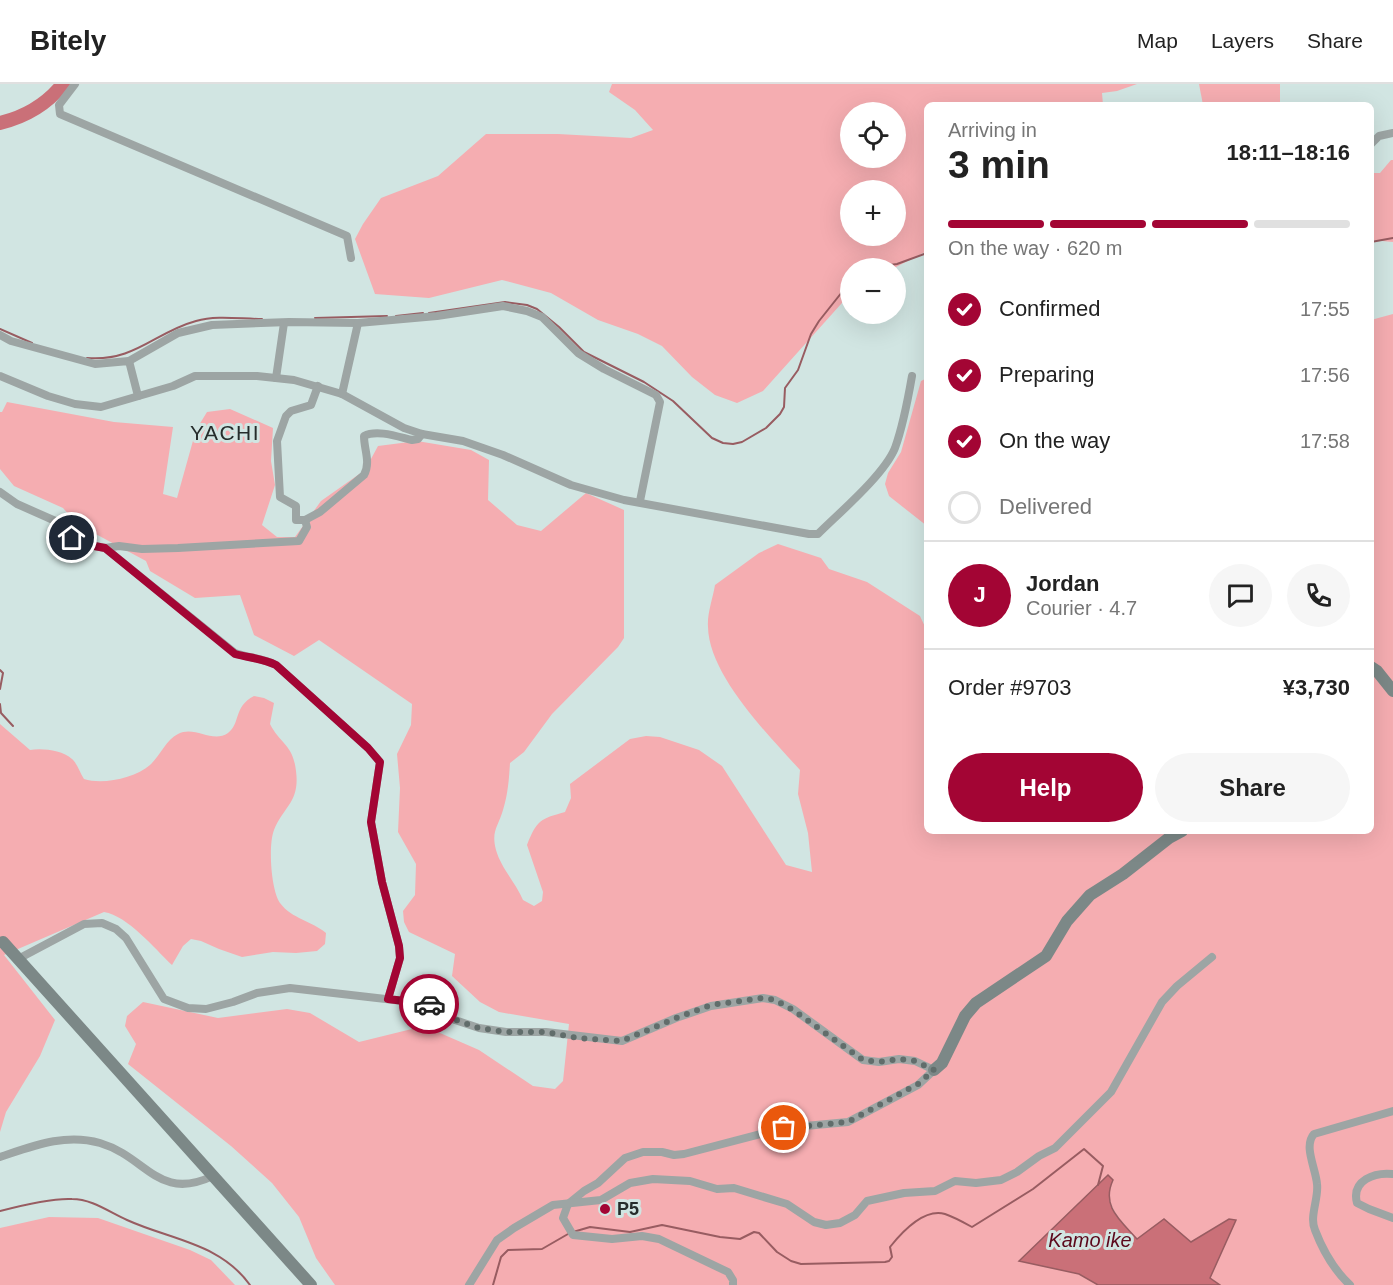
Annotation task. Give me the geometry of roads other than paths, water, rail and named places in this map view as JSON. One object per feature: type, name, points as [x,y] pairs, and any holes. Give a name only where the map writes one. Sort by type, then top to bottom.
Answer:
[{"type":"street","points":[[75,84],[59,105],[60,114],[347,236],[351,258]]},
{"type":"street","points":[[1374,141],[1379,136],[1393,134]]},
{"type":"street","points":[[0,335],[11,341],[94,364],[129,360],[178,333],[212,325],[358,323],[437,316],[503,306],[527,311],[542,317],[578,353],[656,395],[660,402],[640,501]]},
{"type":"street","points":[[276,378],[284,323]]},
{"type":"street","points":[[342,394],[358,323]]},
{"type":"street","points":[[129,360],[138,396]]},
{"type":"street","points":[[0,376],[32,390],[75,404],[101,407],[173,386],[195,376],[227,375],[294,380],[342,394],[404,428],[422,434],[462,441],[503,455],[571,485],[624,500],[818,534],[871,479],[895,448],[912,376]]},
{"type":"street","points":[[318,386],[310,405],[291,411],[286,416],[277,441],[280,497],[296,506],[296,520],[299,522],[320,512],[364,475],[367,469],[364,436],[376,434],[412,440],[422,434]]},
{"type":"street","points":[[0,492],[17,504],[60,523],[72,538],[84,544],[105,548],[119,546],[142,549],[178,548],[299,541],[307,527],[305,520]]},
{"type":"street","points":[[105,548],[235,654],[264,658],[276,665],[368,748],[380,762],[371,822],[400,958],[388,999]]},
{"type":"street","points":[[1374,669],[1393,691]]},
{"type":"street","points":[[733,1285],[728,1272],[659,1239],[642,1236],[612,1239],[573,1235],[563,1218],[568,1204],[598,1183],[625,1158],[642,1152],[684,1154],[784,1128],[848,1122],[918,1084],[942,1063],[965,1016],[976,1003],[1046,956],[1067,921],[1090,895],[1176,834]]},
{"type":"street","points":[[18,958],[84,924],[102,923],[116,929],[126,938],[164,999],[188,1008],[206,1009],[257,993],[290,988],[429,1004],[456,1020],[479,1028],[506,1032],[546,1032],[578,1038],[622,1041],[711,1005],[763,998],[775,1000],[793,1010],[863,1060],[915,1061],[934,1070]]},
{"type":"street","points":[[2,940],[311,1285]]},
{"type":"street","points":[[469,1285],[497,1240],[514,1228],[554,1205],[602,1200],[630,1183],[653,1179],[690,1181],[717,1189],[734,1188],[787,1204],[814,1222],[826,1225],[840,1223],[855,1215],[867,1201],[904,1193],[935,1191],[955,1180],[976,1183],[1000,1180],[1055,1148],[1111,1092],[1162,1002],[1177,986],[1212,957]]},
{"type":"street","points":[[1350,1285],[1335,1270],[1313,1227],[1318,1186],[1309,1149],[1310,1140],[1314,1134],[1393,1111]]},
{"type":"street","points":[[0,1156],[50,1140],[77,1139],[100,1143],[125,1154],[164,1181],[176,1185],[197,1184],[213,1176]]},
{"type":"street","points":[[1393,1174],[1370,1175],[1360,1185],[1355,1195],[1357,1203],[1393,1218]]},
{"type":"water","name":"Kamo ike","points":[[1108,1175],[1113,1180],[1109,1198],[1114,1212],[1137,1239],[1164,1219],[1191,1242],[1229,1219],[1236,1220],[1210,1278],[1220,1285],[1098,1285],[1079,1274],[1019,1261]]},
{"type":"waterway","points":[[0,123],[35,109],[63,84]]},
{"type":"waterway","points":[[1374,241],[1393,238]]},
{"type":"waterway","points":[[906,261],[924,254]]},
{"type":"waterway","points":[[429,313],[505,302],[537,309],[584,352],[644,382],[673,401],[712,438],[733,444],[742,442],[766,428],[780,414],[784,407],[785,388],[798,370],[811,334],[840,295]]},
{"type":"waterway","points":[[396,316],[423,313]]},
{"type":"waterway","points":[[315,318],[387,316]]},
{"type":"waterway","points":[[87,358],[104,358],[132,351],[168,332],[204,319],[262,319]]},
{"type":"waterway","points":[[0,329],[32,343]]},
{"type":"waterway","points":[[0,670],[3,673],[0,689]]},
{"type":"waterway","points":[[0,704],[1,713],[13,726]]},
{"type":"waterway","points":[[573,1232],[590,1227],[630,1232],[662,1225],[740,1239],[754,1232],[759,1233],[777,1252],[801,1264],[885,1262],[892,1257],[890,1247],[907,1228],[922,1218],[937,1213],[945,1214],[972,1227],[1033,1189],[1084,1149],[1103,1166],[1098,1185]]},
{"type":"waterway","points":[[0,1211],[55,1200],[86,1201],[144,1227],[210,1251],[238,1271],[250,1285]]},
{"type":"waterway","points":[[493,1285],[501,1257],[508,1250],[542,1249],[568,1234]]},
{"type":"place","name":"P5","points":[[605,1209]]},
{"type":"district","name":"YACHI","points":[[225,433]]}]
